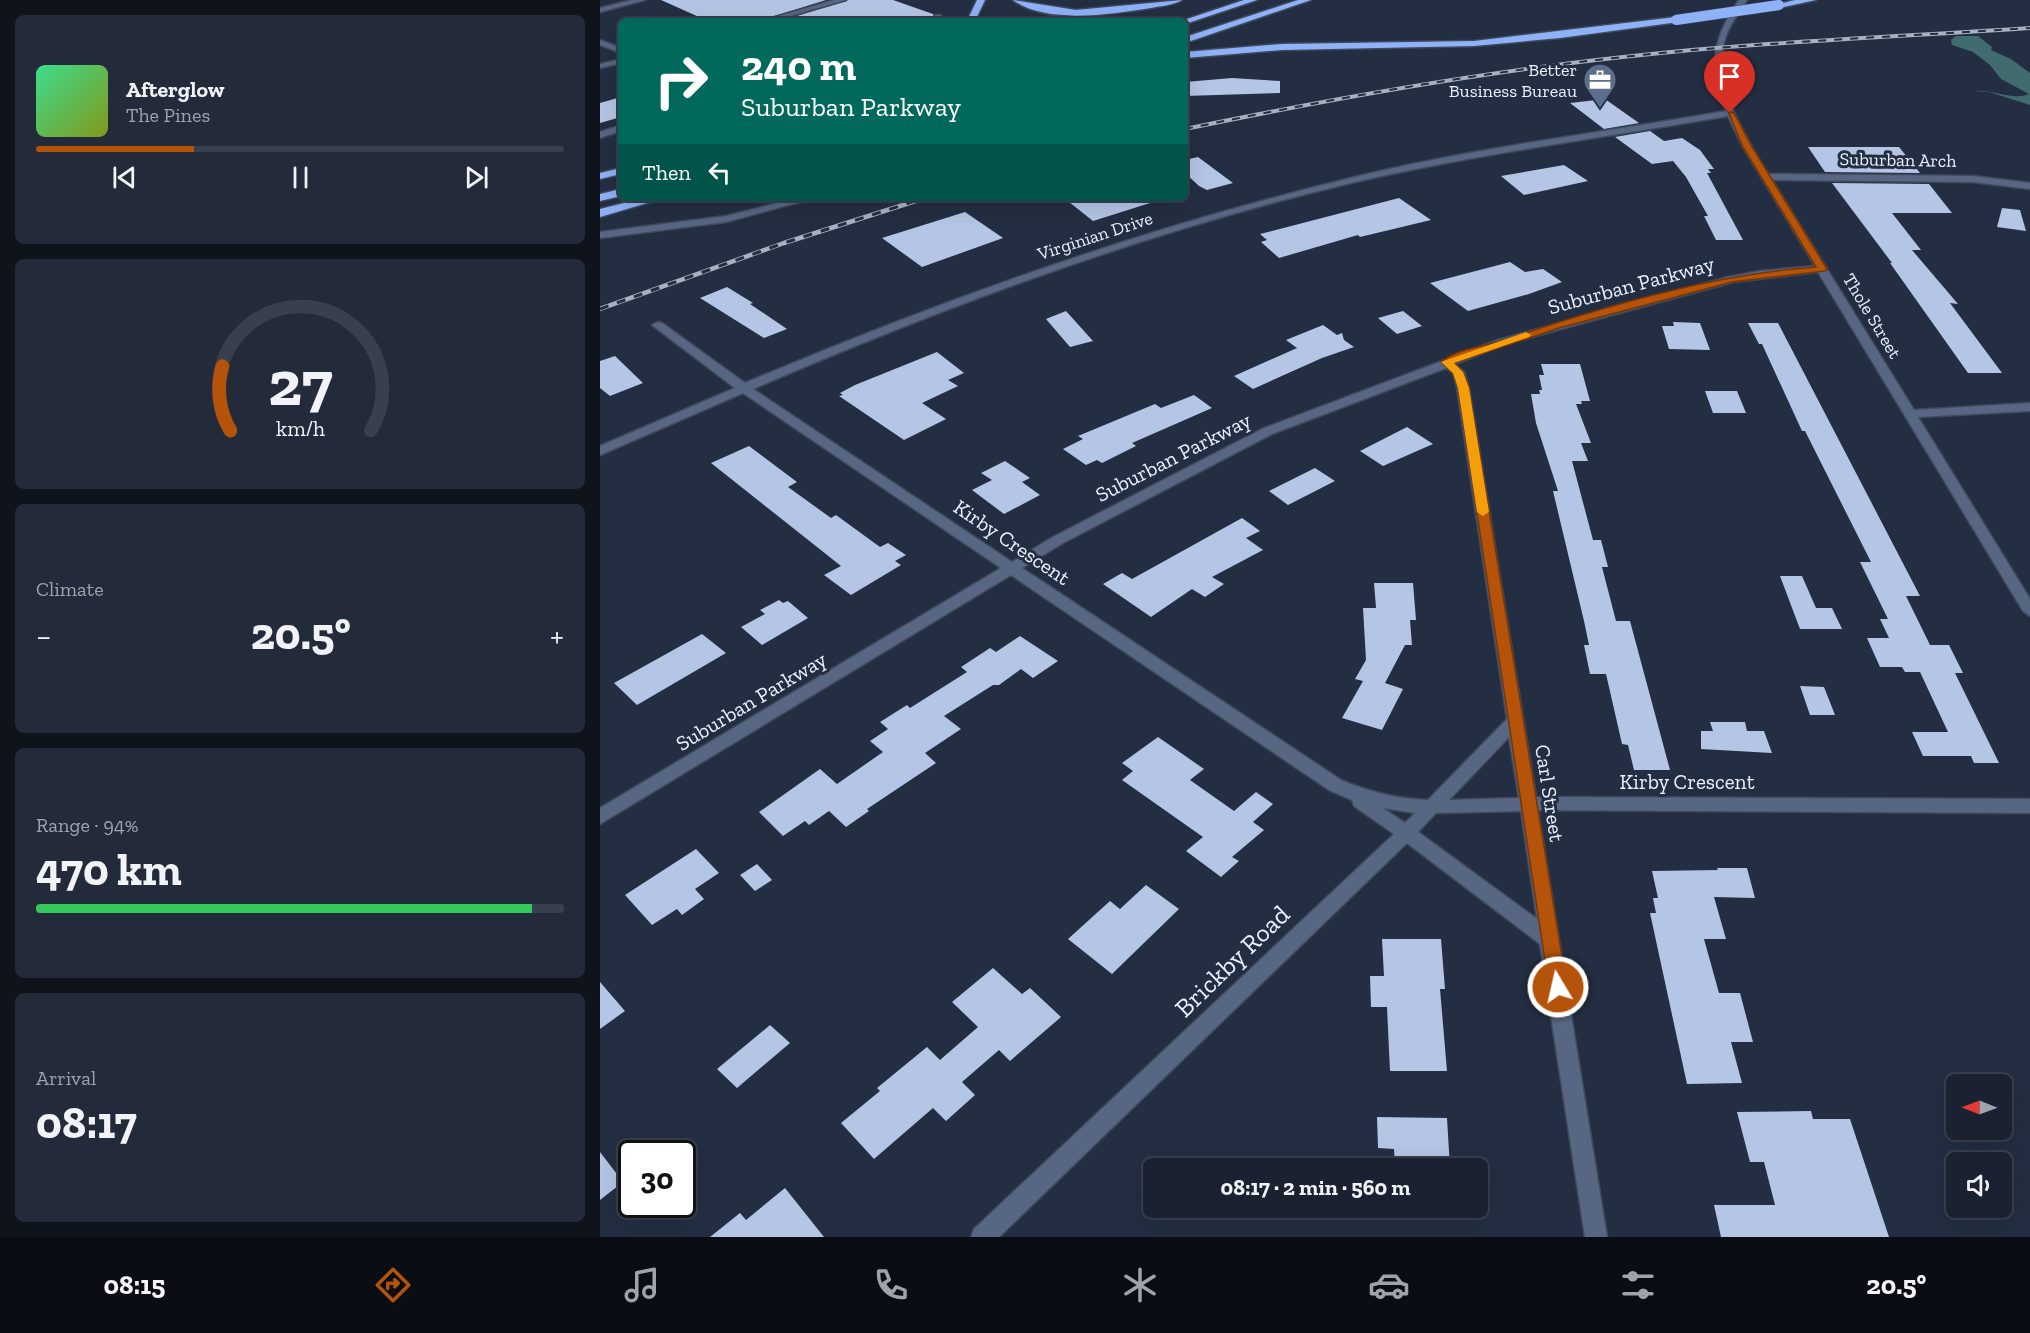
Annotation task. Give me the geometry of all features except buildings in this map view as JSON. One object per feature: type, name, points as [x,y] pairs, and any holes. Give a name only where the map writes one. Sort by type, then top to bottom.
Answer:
[{"type":"highway","points":[[972,18],[981,0]]},
{"type":"highway","points":[[1017,0],[1047,9],[1089,12],[1180,0]]},
{"type":"highway","points":[[1125,18],[1180,0]]},
{"type":"highway","points":[[1188,20],[1253,0]]},
{"type":"highway","points":[[1188,39],[1307,0]]},
{"type":"highway","points":[[1188,55],[1266,47],[1446,45],[1528,40],[1812,0]]},
{"type":"highway","points":[[600,176],[618,172]]},
{"type":"highway","points":[[600,198],[618,193]]},
{"type":"highway","points":[[600,213],[648,201]]},
{"type":"street","points":[[600,10],[641,0]]},
{"type":"street","points":[[776,18],[842,0]]},
{"type":"street","name":"Thole Street","points":[[1743,0],[1730,16],[1717,48],[1720,81],[1730,113],[1766,177],[2030,610]]},
{"type":"street","points":[[600,42],[618,50]]},
{"type":"street","points":[[600,66],[618,62]]},
{"type":"street","name":"Virginian Drive","points":[[600,451],[742,387],[973,295],[1094,253],[1207,218],[1348,181],[1482,152],[1730,113]]},
{"type":"street","points":[[600,135],[618,129]]},
{"type":"street","name":"Suburban Arch","points":[[1766,177],[1973,179],[2030,186]]},
{"type":"street","points":[[600,235],[726,219],[798,201]]},
{"type":"street","name":"Suburban Parkway","points":[[600,817],[1011,568],[1146,492],[1268,431],[1446,362],[1555,326],[1732,279],[1822,269]]},
{"type":"street","name":"Kirby Crescent","points":[[658,325],[742,387],[1406,833],[1551,941]]},
{"type":"street","name":"Carl Street","points":[[1446,362],[1458,372],[1463,388],[1596,1237]]},
{"type":"street","points":[[1910,414],[2030,407]]},
{"type":"street","name":"Brickby Road","points":[[982,1237],[1434,806],[1516,720]]},
{"type":"street","name":"Kirby Crescent","points":[[1345,791],[1385,804],[1406,807],[1529,803],[2030,806]]},
{"type":"shaded area","points":[[1956,36],[1978,36],[1992,47],[1991,50],[2011,59],[2030,73],[2030,105],[1991,92],[2009,96],[2029,94],[2001,79],[1990,65],[1973,52],[1952,45],[1951,40]]},
{"type":"railway","points":[[1188,128],[1403,88],[1568,63],[1724,47],[2030,28]]},
{"type":"railway","points":[[600,309],[784,243],[916,201]]},
{"type":"slow traffic","points":[[1483,512],[1463,388],[1458,372],[1446,362],[1526,335]]},
{"type":"place","name":"Better Business Bureau","points":[[1600,109]]},
{"type":"route","points":[[1558,987],[1463,388],[1458,372],[1446,362],[1555,326],[1732,279],[1760,274],[1822,269],[1730,113]]}]
